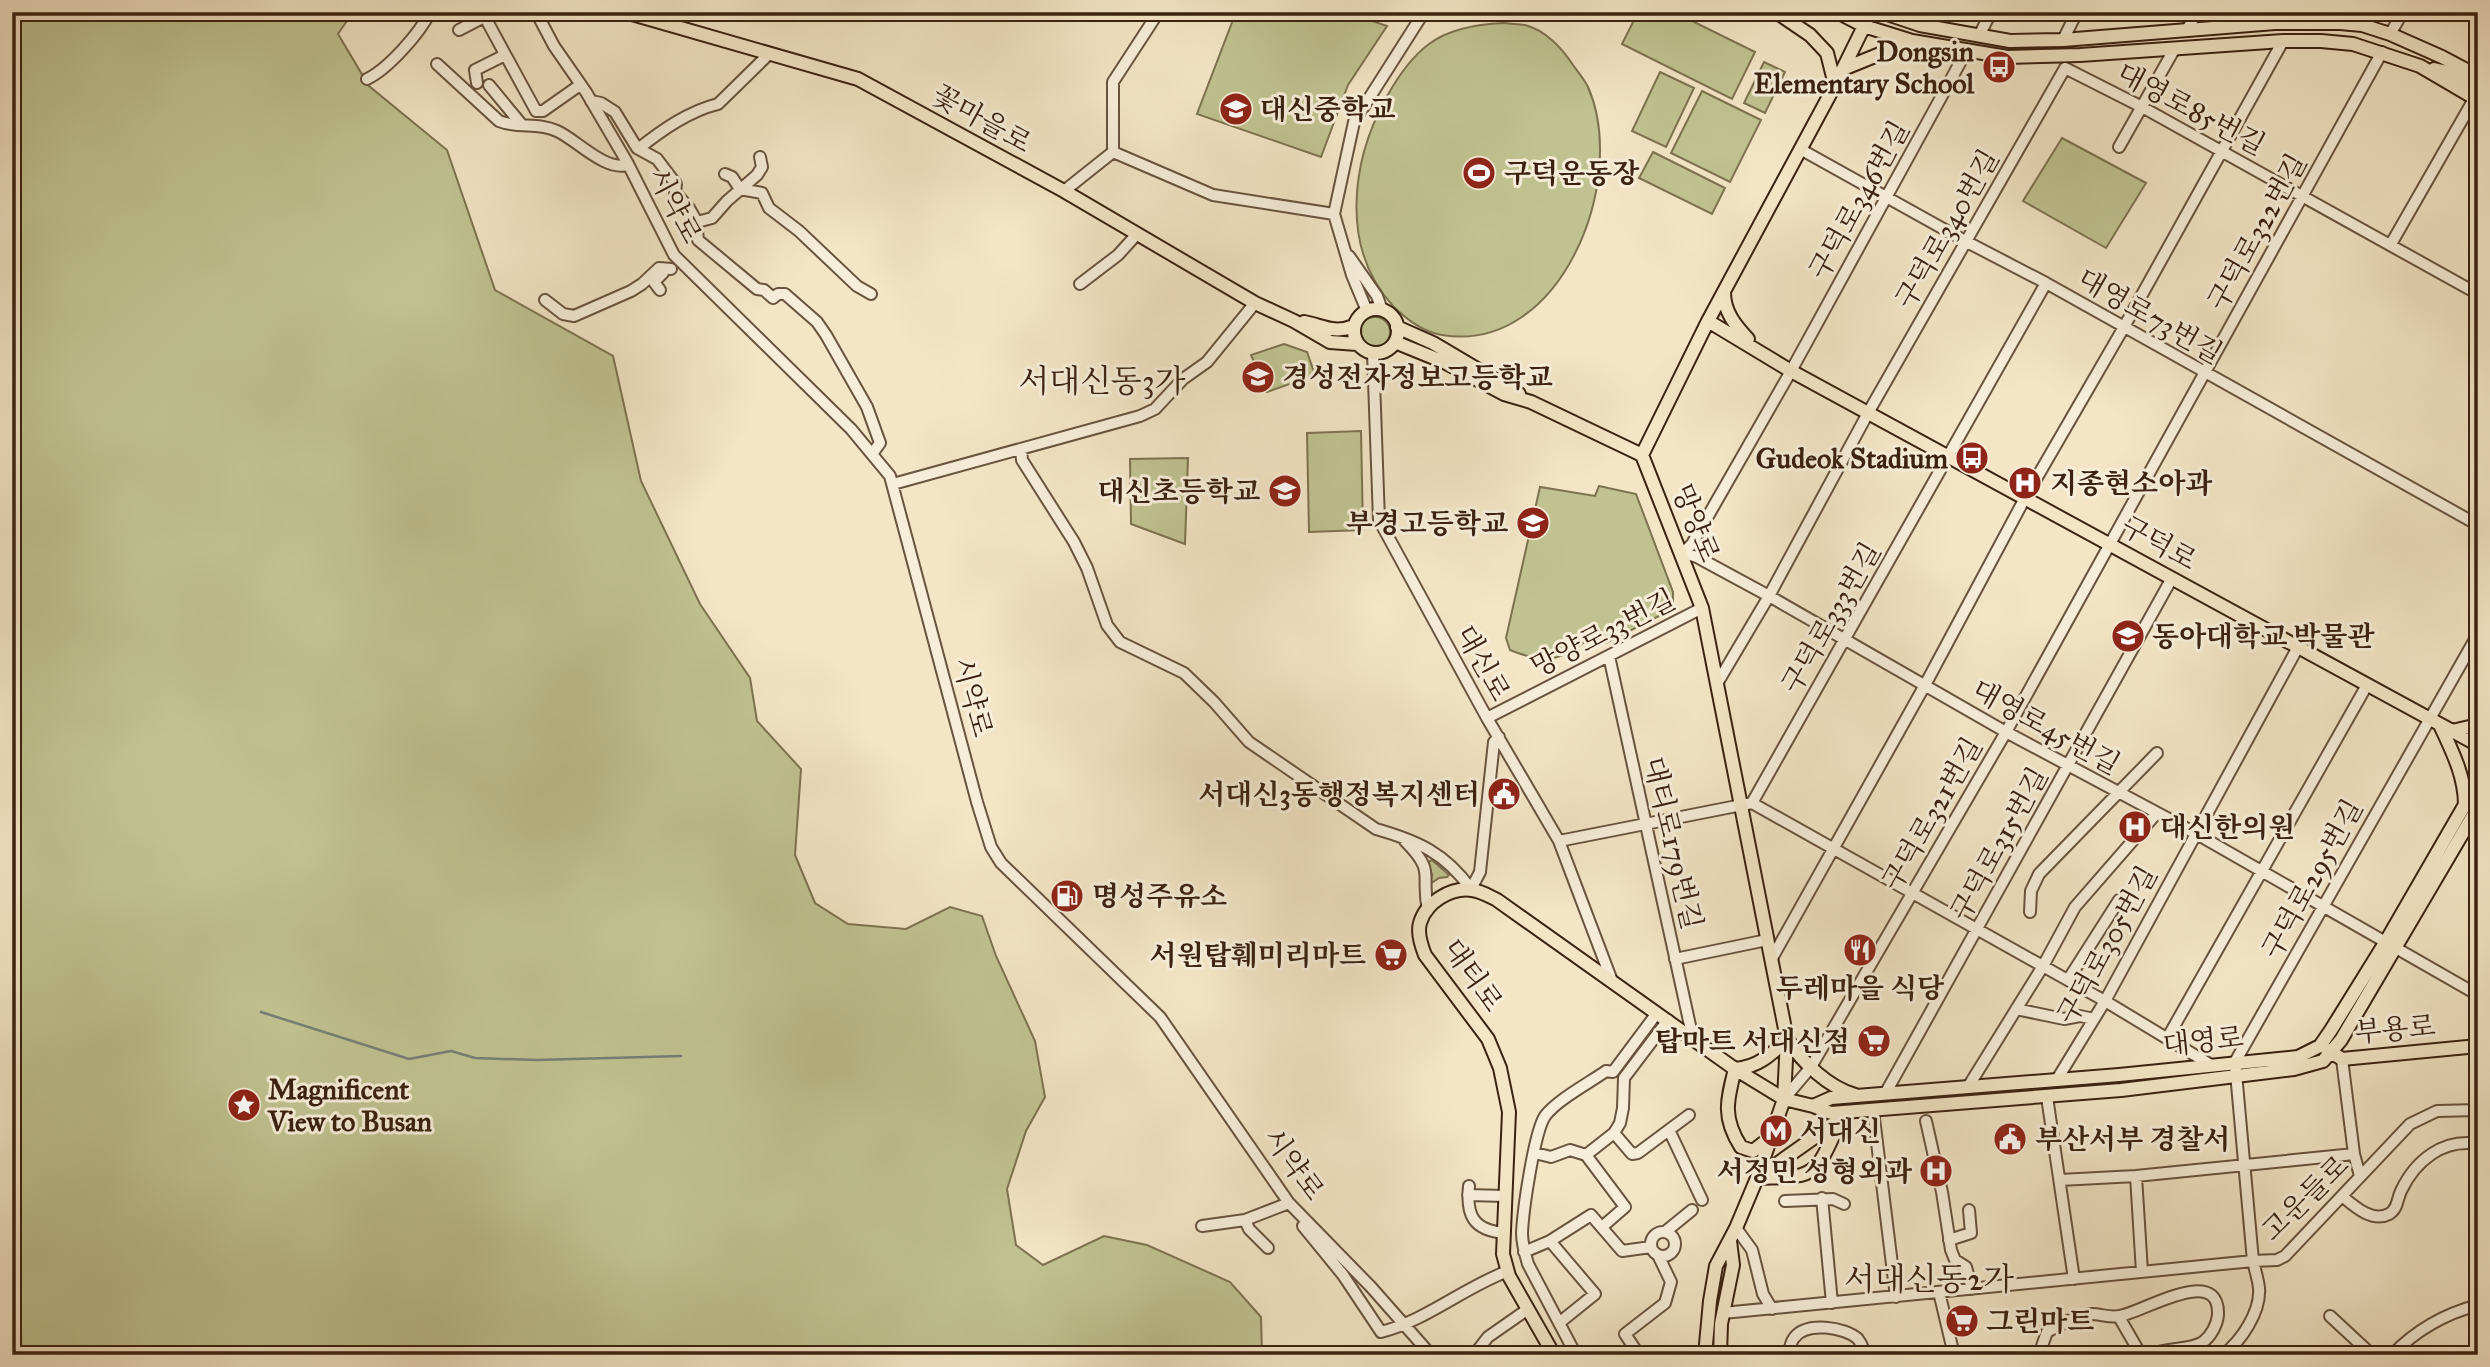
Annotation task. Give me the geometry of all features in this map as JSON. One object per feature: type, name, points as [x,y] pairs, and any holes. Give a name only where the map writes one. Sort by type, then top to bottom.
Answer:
[{"type":"main road","name":"꽃마을로","points":[[625,12],[858,79],[1064,191],[1255,303],[1331,342],[1357,344],[1366,352],[1373,353]]},
{"type":"main road","points":[[1776,12],[1810,35],[1827,54],[1835,85]]},
{"type":"main road","points":[[1837,12],[1864,26],[1912,41],[2007,57],[2063,62],[2080,55],[2283,41],[2353,44],[2420,66],[2456,74],[2477,95]]},
{"type":"main road","points":[[1397,327],[1433,343],[1531,402],[1642,454],[1708,321],[1835,85],[1871,12]]},
{"type":"main road","points":[[1881,12],[1920,26],[2010,41],[2063,40],[2297,18],[2362,25],[2390,34],[2478,76]]},
{"type":"main road","points":[[2080,38],[2065,45],[2065,50],[2080,55]]},
{"type":"main road","points":[[1843,69],[1912,41]]},
{"type":"main road","points":[[1724,291],[1725,308],[1733,322],[1763,354]]},
{"type":"main road","points":[[1357,344],[1354,335],[1357,320],[1367,311],[1382,310],[1395,320],[1395,342],[1390,349],[1373,353]]},
{"type":"main road","name":"꽃마을로","points":[[1294,321],[1308,322],[1331,331],[1343,331],[1354,326]]},
{"type":"main road","name":"구덕로","points":[[1708,321],[1791,371],[2478,745]]},
{"type":"main road","points":[[1395,342],[1444,362],[1504,394],[1531,402]]},
{"type":"main road","name":"망양로","points":[[1642,454],[1683,553],[1702,608],[1747,804],[1767,940],[1787,1039],[1784,1099],[1737,1228],[1716,1266],[1705,1355]]},
{"type":"main road","points":[[2472,806],[2440,725],[2478,725]]},
{"type":"main road","points":[[2331,1052],[2389,945],[2472,806],[2478,782]]},
{"type":"main road","points":[[1471,889],[1497,900],[1735,1069],[1784,1099]]},
{"type":"main road","name":"대티로","points":[[1471,889],[1448,893],[1428,909],[1420,922],[1421,943],[1425,955],[1488,1039],[1500,1068],[1508,1112],[1503,1254],[1508,1271],[1554,1355]]},
{"type":"main road","points":[[1735,1069],[1746,1068],[1765,1059],[1787,1039],[1811,1067],[1839,1088],[1859,1096]]},
{"type":"main road","name":"부용로","points":[[2331,1052],[2478,1046]]},
{"type":"main road","name":"대영로","points":[[1814,1106],[1831,1098],[2056,1081],[2331,1052]]},
{"type":"main road","name":"대영로","points":[[1784,1099],[1831,1113],[2047,1097],[2310,1066],[2323,1061],[2331,1052]]},
{"type":"main road","points":[[1735,1069],[1727,1103],[1727,1117],[1741,1147],[1752,1151],[1771,1136]]},
{"type":"main road","points":[[1757,1178],[1850,1112]]},
{"type":"main road","points":[[1757,1178],[1788,1177],[1812,1170],[1828,1150],[1838,1127],[1850,1112]]},
{"type":"main road","points":[[1720,1355],[1723,1313],[1733,1265],[1730,1241]]},
{"type":"street","points":[[368,79],[389,64],[417,34],[430,12]]},
{"type":"street","name":"시약로","points":[[536,12],[628,165],[674,264],[851,429],[886,471],[893,484],[991,847],[1001,863],[1160,1017],[1286,1204],[1431,1355]]},
{"type":"street","points":[[1113,152],[1113,82],[1154,19],[1154,12]]},
{"type":"street","points":[[1367,311],[1352,275],[1348,254],[1334,214],[1354,122],[1424,12]]},
{"type":"street","points":[[1979,36],[1991,12]]},
{"type":"street","points":[[2063,40],[2077,12]]},
{"type":"street","points":[[2187,30],[2197,12]]},
{"type":"street","points":[[2390,34],[2403,12]]},
{"type":"street","points":[[459,30],[487,14],[505,55],[538,112],[580,85]]},
{"type":"street","points":[[1771,960],[1925,685],[2025,498],[2124,327],[2283,41]]},
{"type":"street","points":[[2119,147],[2175,48]]},
{"type":"street","name":"구덕로346번길","points":[[1683,553],[1692,544],[1791,371],[1967,50]]},
{"type":"street","name":"구덕로322번길","points":[[2109,543],[2382,52]]},
{"type":"street","points":[[638,149],[664,128],[718,103],[769,54]]},
{"type":"street","points":[[477,83],[474,70],[505,55]]},
{"type":"street","name":"대영로85번길","points":[[2063,62],[2478,293]]},
{"type":"street","name":"구덕로340번길","points":[[1718,682],[1967,242],[2063,62]]},
{"type":"street","points":[[437,64],[499,121],[511,127],[543,126],[558,131],[589,153],[618,166],[628,165]]},
{"type":"street","points":[[489,85],[522,125]]},
{"type":"street","points":[[2391,244],[2477,95]]},
{"type":"street","points":[[591,101],[601,103],[615,112],[638,149],[657,159],[676,184],[676,192],[689,208],[696,222],[700,242],[754,288],[764,290],[773,298],[778,294],[785,294],[817,322],[867,407],[880,443],[872,454]]},
{"type":"street","name":"대영로73번길","points":[[1800,149],[2046,283],[2478,525]]},
{"type":"street","points":[[1064,191],[1113,152]]},
{"type":"street","points":[[1113,152],[1213,195],[1334,214]]},
{"type":"street","points":[[696,222],[712,218],[757,175],[762,167],[760,157]]},
{"type":"street","points":[[725,174],[732,177],[740,189],[762,192],[769,208],[841,269],[857,286],[871,294]]},
{"type":"street","points":[[1080,284],[1123,250],[1137,234]]},
{"type":"street","points":[[1348,254],[1377,296],[1382,310]]},
{"type":"street","points":[[660,290],[654,284],[655,279],[674,264]]},
{"type":"street","points":[[545,300],[563,314],[574,316],[631,291],[659,268],[674,264]]},
{"type":"street","name":"구덕로333번길","points":[[1747,804],[1949,457],[2046,283]]},
{"type":"street","points":[[786,285],[795,296],[793,301]]},
{"type":"street","points":[[893,484],[1140,416],[1155,409],[1183,380],[1207,362],[1255,303]]},
{"type":"street","name":"대신로","points":[[1373,353],[1379,520],[1487,718],[1559,841],[1612,981]]},
{"type":"street","points":[[1021,449],[1022,460],[1074,542],[1087,568],[1107,625],[1119,642],[1184,673],[1249,742],[1377,829],[1433,850],[1457,871],[1471,889],[1480,872],[1494,742],[1499,737]]},
{"type":"street","name":"구덕로321번길","points":[[1784,1099],[1811,1067],[2006,733],[2109,543]]},
{"type":"street","name":"대영로45번길","points":[[1683,553],[1697,557],[1769,596],[2006,733],[2195,833],[2477,993]]},
{"type":"street","name":"구덕로315번길","points":[[1885,1094],[2172,578]]},
{"type":"street","name":"망양로33번길","points":[[1487,718],[1702,608]]},
{"type":"street","name":"구덕로295번길","points":[[2235,1062],[2323,904],[2440,725],[2478,634]]},
{"type":"street","name":"구덕로305번길","points":[[2056,1081],[2105,1001],[2298,647]]},
{"type":"street","name":"대티로179번길","points":[[1609,656],[1693,1039]]},
{"type":"street","points":[[2168,1037],[2367,685]]},
{"type":"street","points":[[2030,912],[2031,891],[2039,874],[2157,753]]},
{"type":"street","points":[[1559,841],[1747,804],[1913,892],[2168,1037],[2211,1065]]},
{"type":"street","points":[[1968,1087],[2043,966],[2075,907],[2156,814]]},
{"type":"street","points":[[1401,836],[1425,865],[1425,897],[1428,909]]},
{"type":"street","points":[[2068,980],[2119,900]]},
{"type":"street","points":[[1675,959],[1767,940]]},
{"type":"street","points":[[2016,1009],[2064,1019],[2080,1016],[2094,1019]]},
{"type":"street","points":[[1586,1155],[1614,1133],[1620,1123],[1624,1078],[1662,1017]]},
{"type":"street","points":[[1576,1355],[1524,1252],[1522,1231],[1528,1180],[1539,1130],[1545,1117],[1555,1107],[1606,1071],[1614,1072],[1662,1017]]},
{"type":"street","points":[[2331,1052],[2360,1176]]},
{"type":"street","points":[[2223,1355],[2245,1331],[2255,1312],[2259,1291],[2253,1261],[2235,1062]]},
{"type":"street","points":[[2047,1097],[2074,1279]]},
{"type":"street","points":[[1873,1110],[1896,1297]]},
{"type":"street","name":"고운들로","points":[[1723,1313],[2277,1260],[2388,1150],[2410,1124],[2423,1116],[2449,1110],[2478,1110]]},
{"type":"street","points":[[1614,1133],[1632,1154],[1638,1153],[1689,1115]]},
{"type":"street","points":[[1926,1121],[1949,1240],[1955,1260],[1966,1267],[1972,1289]]},
{"type":"street","points":[[1669,1130],[1702,1200]]},
{"type":"street","points":[[2342,1196],[2363,1212],[2387,1216],[2395,1209],[2399,1193],[2407,1179],[2435,1150],[2465,1142],[2478,1144]]},
{"type":"street","points":[[1535,1153],[1551,1157],[1570,1150],[1586,1155],[1625,1208],[1602,1227]]},
{"type":"street","points":[[2060,1181],[2354,1154]]},
{"type":"street","points":[[2136,1176],[2143,1272]]},
{"type":"street","points":[[1504,1233],[1489,1231],[1480,1226],[1470,1211],[1469,1190],[1505,1196]]},
{"type":"street","points":[[1822,1198],[1832,1303]]},
{"type":"street","points":[[1785,1201],[1822,1198],[1844,1204]]},
{"type":"street","points":[[1202,1226],[1245,1220],[1286,1204],[1343,1275],[1381,1332],[1405,1326],[1485,1280],[1508,1271]]},
{"type":"street","points":[[1639,1355],[1625,1334],[1665,1303],[1671,1282],[1655,1251],[1654,1236],[1665,1233],[1692,1210]]},
{"type":"street","points":[[1949,1240],[1970,1233],[1969,1210]]},
{"type":"street","points":[[1524,1252],[1550,1241],[1591,1215],[1622,1251],[1655,1251],[1666,1256],[1674,1247],[1672,1236],[1665,1233]]},
{"type":"street","points":[[1245,1220],[1249,1229],[1268,1248]]},
{"type":"street","points":[[1737,1228],[1752,1250],[1763,1294],[1772,1310]]},
{"type":"street","points":[[1550,1241],[1595,1294],[1559,1323]]},
{"type":"street","points":[[2044,1355],[2042,1346],[2047,1332],[2066,1322],[2091,1314],[2119,1317],[2178,1294],[2198,1290],[2208,1293],[2215,1301],[2218,1311],[2217,1324],[2209,1336],[2192,1346],[2151,1355]]},
{"type":"street","points":[[1939,1292],[1954,1355]]},
{"type":"street","points":[[2392,1355],[2425,1326],[2478,1305]]},
{"type":"street","points":[[1474,1355],[1488,1337],[1528,1309]]},
{"type":"street","points":[[2330,1316],[2372,1355]]},
{"type":"street","points":[[2119,1317],[2141,1355]]},
{"type":"street","points":[[1788,1355],[1798,1334],[1812,1329],[1842,1330],[1856,1338],[1866,1355]]},
{"type":"street","points":[[2472,1355],[2478,1351]]},
{"type":"green space","points":[[12,12],[353,12],[338,34],[369,86],[447,150],[495,290],[613,356],[641,481],[700,604],[750,678],[757,721],[801,769],[795,855],[815,903],[848,924],[906,929],[950,907],[982,916],[996,956],[1035,1041],[1045,1097],[1026,1131],[1007,1189],[1016,1245],[1043,1265],[1104,1236],[1147,1245],[1230,1282],[1261,1317],[1262,1355],[12,1355]]},
{"type":"green space","points":[[1236,12],[1346,12],[1387,26],[1348,85],[1321,157],[1197,114]]},
{"type":"green space","points":[[1638,12],[1674,12],[1755,52],[1732,99],[1622,44]]},
{"type":"green space","name":"구덕운동장","points":[[1504,23],[1532,27],[1546,35],[1564,52],[1588,87],[1598,125],[1599,168],[1591,212],[1575,253],[1551,290],[1521,318],[1484,334],[1442,335],[1422,328],[1403,316],[1376,283],[1358,232],[1356,204],[1359,177],[1374,123],[1395,83],[1416,56],[1429,44],[1455,31]]},
{"type":"green space","points":[[1764,62],[1785,72],[1765,113],[1744,103]]},
{"type":"green space","points":[[1660,72],[1694,88],[1666,147],[1632,131]]},
{"type":"green space","points":[[1702,91],[1761,120],[1730,182],[1671,153]]},
{"type":"green space","points":[[2062,138],[2146,183],[2106,248],[2023,201]]},
{"type":"green space","points":[[1653,152],[1725,188],[1712,214],[1639,178]]},
{"type":"green space","points":[[1375,317],[1385,322],[1390,332],[1385,342],[1375,347],[1365,342],[1360,332],[1365,322]]},
{"type":"green space","points":[[1284,344],[1307,352],[1315,375],[1267,392],[1251,355]]},
{"type":"green space","points":[[1361,431],[1363,530],[1309,532],[1307,433]]},
{"type":"green space","points":[[1188,458],[1185,544],[1131,524],[1130,459]]},
{"type":"green space","points":[[1599,486],[1636,494],[1673,592],[1673,609],[1606,643],[1587,640],[1559,657],[1542,659],[1510,650],[1506,638],[1540,487],[1595,496]]},
{"type":"green space","points":[[1432,860],[1449,875],[1430,884],[1432,875],[1428,862]]},
{"type":"waterway","points":[[261,1012],[409,1059],[451,1051],[475,1058],[537,1060],[681,1056]]},
{"type":"place","name":"Dongsin Elementary School","points":[[1999,67]]},
{"type":"place","name":"대신중학교","points":[[1236,109]]},
{"type":"place","name":"구덕운동장","points":[[1479,173]]},
{"type":"place","name":"경성전자정보고등학교","points":[[1258,377]]},
{"type":"place","name":"Gudeok Stadium","points":[[1972,458]]},
{"type":"place","name":"지종현소아과","points":[[2025,483]]},
{"type":"place","name":"대신초등학교","points":[[1285,491]]},
{"type":"place","name":"부경고등학교","points":[[1533,523]]},
{"type":"place","name":"동아대학교 박물관","points":[[2128,636]]},
{"type":"place","name":"서대신3동행정복지센터","points":[[1504,794]]},
{"type":"place","name":"대신한의원","points":[[2135,827]]},
{"type":"place","name":"명성주유소","points":[[1067,896]]},
{"type":"place","name":"두레마을 식당","points":[[1860,950]]},
{"type":"place","name":"서원탑훼미리마트","points":[[1391,955]]},
{"type":"place","name":"탑마트 서대신점","points":[[1874,1041]]},
{"type":"place","name":"Magnificent View to Busan","points":[[244,1105]]},
{"type":"place","name":"서대신","points":[[1776,1131]]},
{"type":"place","name":"부산서부 경찰서","points":[[2010,1139]]},
{"type":"place","name":"서정민 성형외과","points":[[1936,1171]]},
{"type":"place","name":"그린마트","points":[[1962,1321]]},
{"type":"district","name":"서대신동3가","points":[[1102,381]]},
{"type":"district","name":"서대신동2가","points":[[1929,1279]]}]
